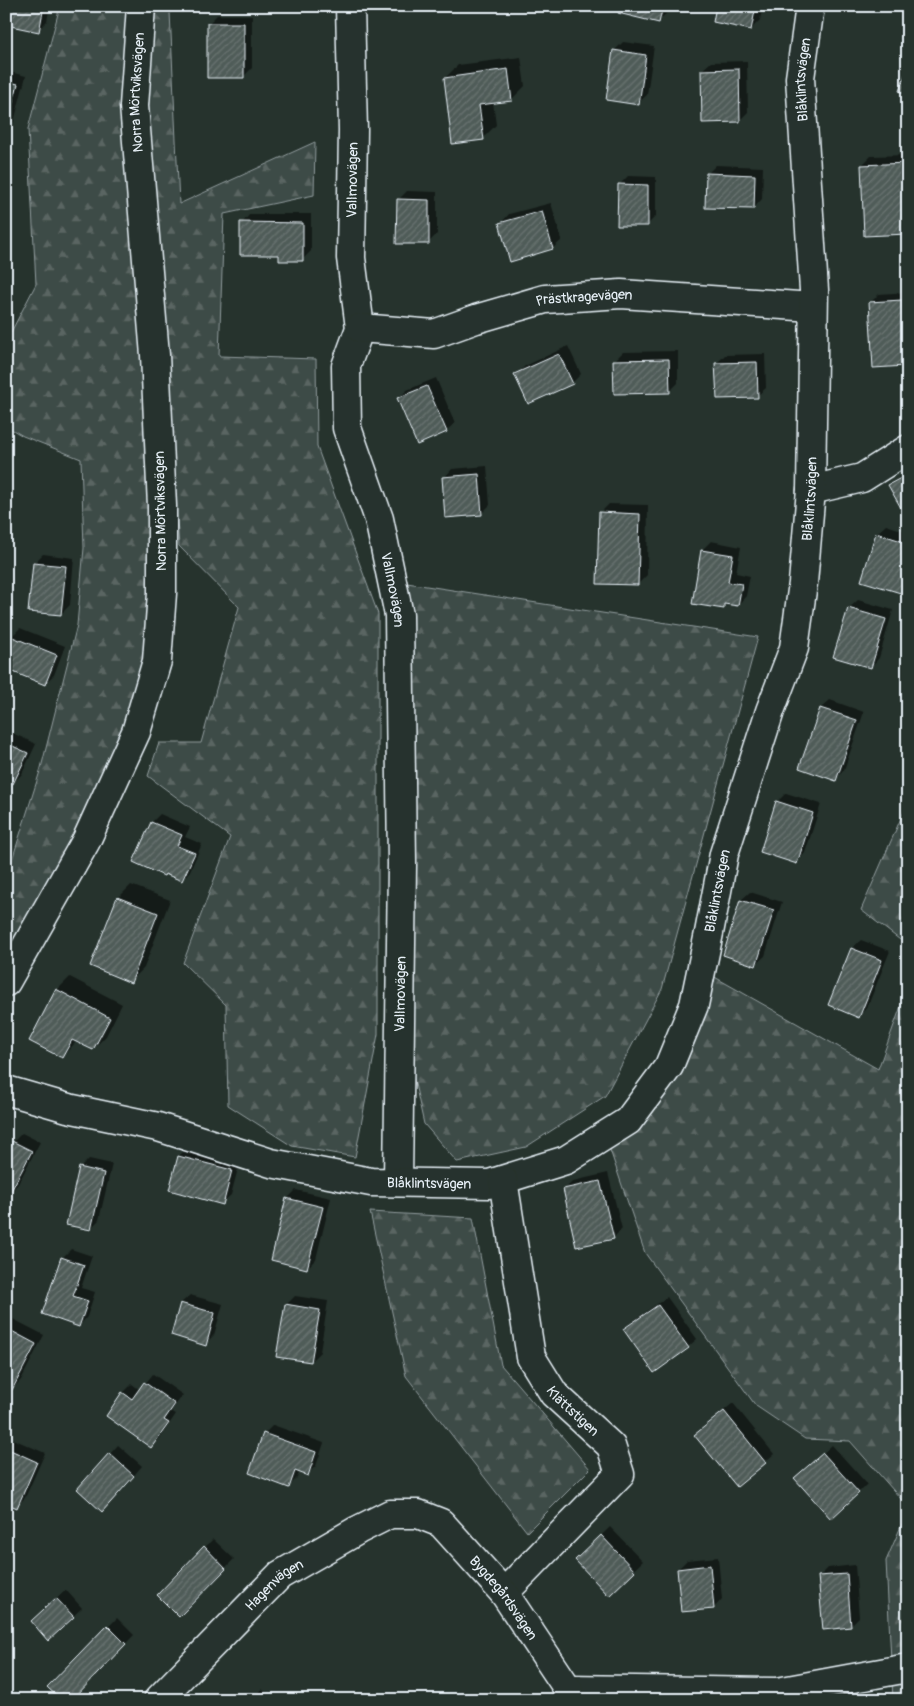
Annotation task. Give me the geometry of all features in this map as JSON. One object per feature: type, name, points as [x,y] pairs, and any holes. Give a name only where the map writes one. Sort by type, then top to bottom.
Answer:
[{"type":"street","name":"Norra Mörtviksvägen","points":[[6,982],[86,841],[136,732],[158,661],[162,593],[161,496],[154,355],[134,106],[141,6]]},
{"type":"street","name":"Vallmovägen","points":[[350,6],[353,130],[351,258],[360,328],[346,366],[347,428],[379,519],[399,615],[402,864],[398,1182]]},
{"type":"street","name":"Blåklintsvägen","points":[[6,1090],[68,1108],[158,1127],[271,1163],[371,1182],[489,1184],[566,1160],[628,1121],[669,1066],[694,1005],[724,854],[770,712],[794,648],[803,583],[811,490],[814,290],[800,78],[810,6]]},
{"type":"street","name":"Prästkragevägen","points":[[360,328],[434,334],[476,319],[545,300],[621,294],[813,307]]},
{"type":"street","points":[[811,490],[862,478],[908,449]]},
{"type":"street","name":"Klättstigen","points":[[503,1180],[531,1357],[554,1394],[611,1446],[620,1474],[504,1592]]},
{"type":"street","name":"Hagenvägen","points":[[158,1700],[280,1575],[358,1530],[390,1514],[418,1514]]},
{"type":"street","name":"Bygdegårdsvägen","points":[[418,1514],[441,1523],[504,1592],[570,1695]]},
{"type":"street","points":[[570,1695],[777,1692],[908,1668]]},
{"type":"green space","points":[[60,6],[141,6],[157,661],[6,982],[6,879],[41,768],[77,625],[84,548],[81,459],[23,436],[6,426],[6,337],[9,336],[36,284],[28,129]]},
{"type":"green space","points":[[150,6],[181,6],[170,12],[179,204],[315,142],[314,195],[224,214],[219,356],[316,359],[317,447],[378,614],[378,1034],[355,1157],[292,1146],[228,1105],[226,1005],[183,963],[230,837],[148,776],[159,743],[201,743],[239,607],[179,546],[145,103]]},
{"type":"green space","points":[[407,583],[758,637],[662,989],[605,1096],[526,1147],[457,1162],[424,1124],[411,1066],[413,619]]},
{"type":"green space","points":[[908,802],[908,946],[861,910]]},
{"type":"green space","points":[[711,975],[878,1069],[908,987],[908,1507],[850,1441],[805,1439],[756,1406],[645,1253],[610,1150],[633,1126]]},
{"type":"green space","points":[[370,1212],[473,1218],[501,1365],[590,1469],[527,1532],[406,1376]]},
{"type":"green space","points":[[908,1510],[908,1700],[893,1700],[886,1561]]},
{"type":"building","points":[[6,6],[44,6],[39,32],[6,25]]},
{"type":"building","points":[[619,6],[663,6],[659,23],[618,13]]},
{"type":"building","points":[[716,6],[756,6],[751,30],[713,22]]},
{"type":"building","points":[[207,23],[244,23],[244,78],[207,78]]},
{"type":"building","points":[[613,50],[646,55],[639,105],[606,100]]},
{"type":"building","points":[[908,67],[908,95],[899,91]]},
{"type":"building","points":[[508,69],[512,101],[479,105],[484,140],[452,144],[444,78]]},
{"type":"building","points":[[739,69],[740,122],[702,123],[701,70]]},
{"type":"building","points":[[6,81],[18,84],[6,128]]},
{"type":"building","points":[[907,163],[908,234],[864,236],[861,165]]},
{"type":"building","points":[[706,173],[755,175],[754,209],[705,208]]},
{"type":"building","points":[[618,184],[648,185],[648,226],[617,226]]},
{"type":"building","points":[[397,199],[429,200],[429,244],[396,244]]},
{"type":"building","points":[[542,211],[553,249],[510,262],[499,223]]},
{"type":"building","points":[[240,222],[303,223],[303,261],[279,261],[279,255],[240,255]]},
{"type":"building","points":[[902,300],[906,366],[873,368],[869,302]]},
{"type":"building","points":[[559,354],[573,384],[528,404],[514,374]]},
{"type":"building","points":[[669,359],[670,393],[614,394],[613,360]]},
{"type":"building","points":[[757,362],[758,398],[717,399],[715,363]]},
{"type":"building","points":[[427,386],[447,432],[417,445],[397,398]]},
{"type":"building","points":[[479,474],[482,515],[445,518],[442,477]]},
{"type":"building","points":[[908,474],[908,514],[905,515],[888,485]]},
{"type":"building","points":[[599,512],[640,514],[638,585],[597,584]]},
{"type":"building","points":[[876,533],[908,543],[908,582],[904,594],[861,581]]},
{"type":"building","points":[[701,550],[733,555],[728,582],[742,584],[738,606],[724,604],[724,609],[692,604]]},
{"type":"building","points":[[33,563],[66,566],[61,615],[28,612]]},
{"type":"building","points":[[848,608],[886,619],[871,668],[833,657]]},
{"type":"building","points":[[10,636],[57,655],[45,685],[6,669],[6,645]]},
{"type":"building","points":[[820,708],[857,720],[836,781],[799,768]]},
{"type":"building","points":[[6,743],[28,753],[13,784],[6,781]]},
{"type":"building","points":[[776,801],[813,813],[797,864],[760,852]]},
{"type":"building","points":[[151,822],[182,835],[177,846],[195,853],[182,881],[165,874],[164,876],[133,862]]},
{"type":"building","points":[[117,897],[158,913],[131,983],[90,966]]},
{"type":"building","points":[[740,900],[774,910],[756,966],[723,955]]},
{"type":"building","points":[[851,948],[882,960],[859,1018],[828,1005]]},
{"type":"building","points":[[56,989],[110,1018],[93,1050],[72,1040],[62,1058],[29,1041]]},
{"type":"building","points":[[12,1141],[32,1151],[9,1195],[6,1193],[6,1153]]},
{"type":"building","points":[[178,1156],[232,1170],[223,1205],[169,1190]]},
{"type":"building","points":[[79,1167],[104,1173],[91,1230],[66,1225]]},
{"type":"building","points":[[600,1181],[614,1239],[576,1247],[563,1189]]},
{"type":"building","points":[[286,1198],[323,1207],[307,1269],[271,1260]]},
{"type":"building","points":[[61,1257],[84,1265],[73,1296],[88,1301],[79,1327],[42,1314]]},
{"type":"building","points":[[180,1303],[215,1313],[206,1346],[171,1335]]},
{"type":"building","points":[[285,1304],[320,1310],[311,1362],[276,1357]]},
{"type":"building","points":[[658,1305],[689,1348],[654,1373],[623,1329]]},
{"type":"building","points":[[6,1328],[36,1344],[12,1390],[6,1387]]},
{"type":"building","points":[[144,1382],[175,1404],[164,1420],[169,1423],[151,1448],[106,1416],[122,1392],[132,1399]]},
{"type":"building","points":[[724,1411],[766,1463],[737,1487],[694,1435]]},
{"type":"building","points":[[263,1433],[316,1452],[308,1476],[295,1471],[289,1488],[249,1473]]},
{"type":"building","points":[[6,1448],[37,1462],[17,1508],[6,1503]]},
{"type":"building","points":[[109,1453],[134,1476],[102,1512],[77,1489]]},
{"type":"building","points":[[823,1453],[859,1493],[831,1519],[794,1478]]},
{"type":"building","points":[[601,1535],[635,1571],[609,1596],[575,1560]]},
{"type":"building","points":[[204,1546],[226,1569],[179,1617],[157,1595]]},
{"type":"building","points":[[710,1565],[714,1609],[681,1612],[677,1569]]},
{"type":"building","points":[[847,1574],[851,1627],[823,1630],[818,1576]]},
{"type":"building","points":[[56,1598],[74,1617],[48,1641],[31,1621]]},
{"type":"building","points":[[107,1625],[126,1644],[72,1700],[61,1700],[47,1687]]}]
